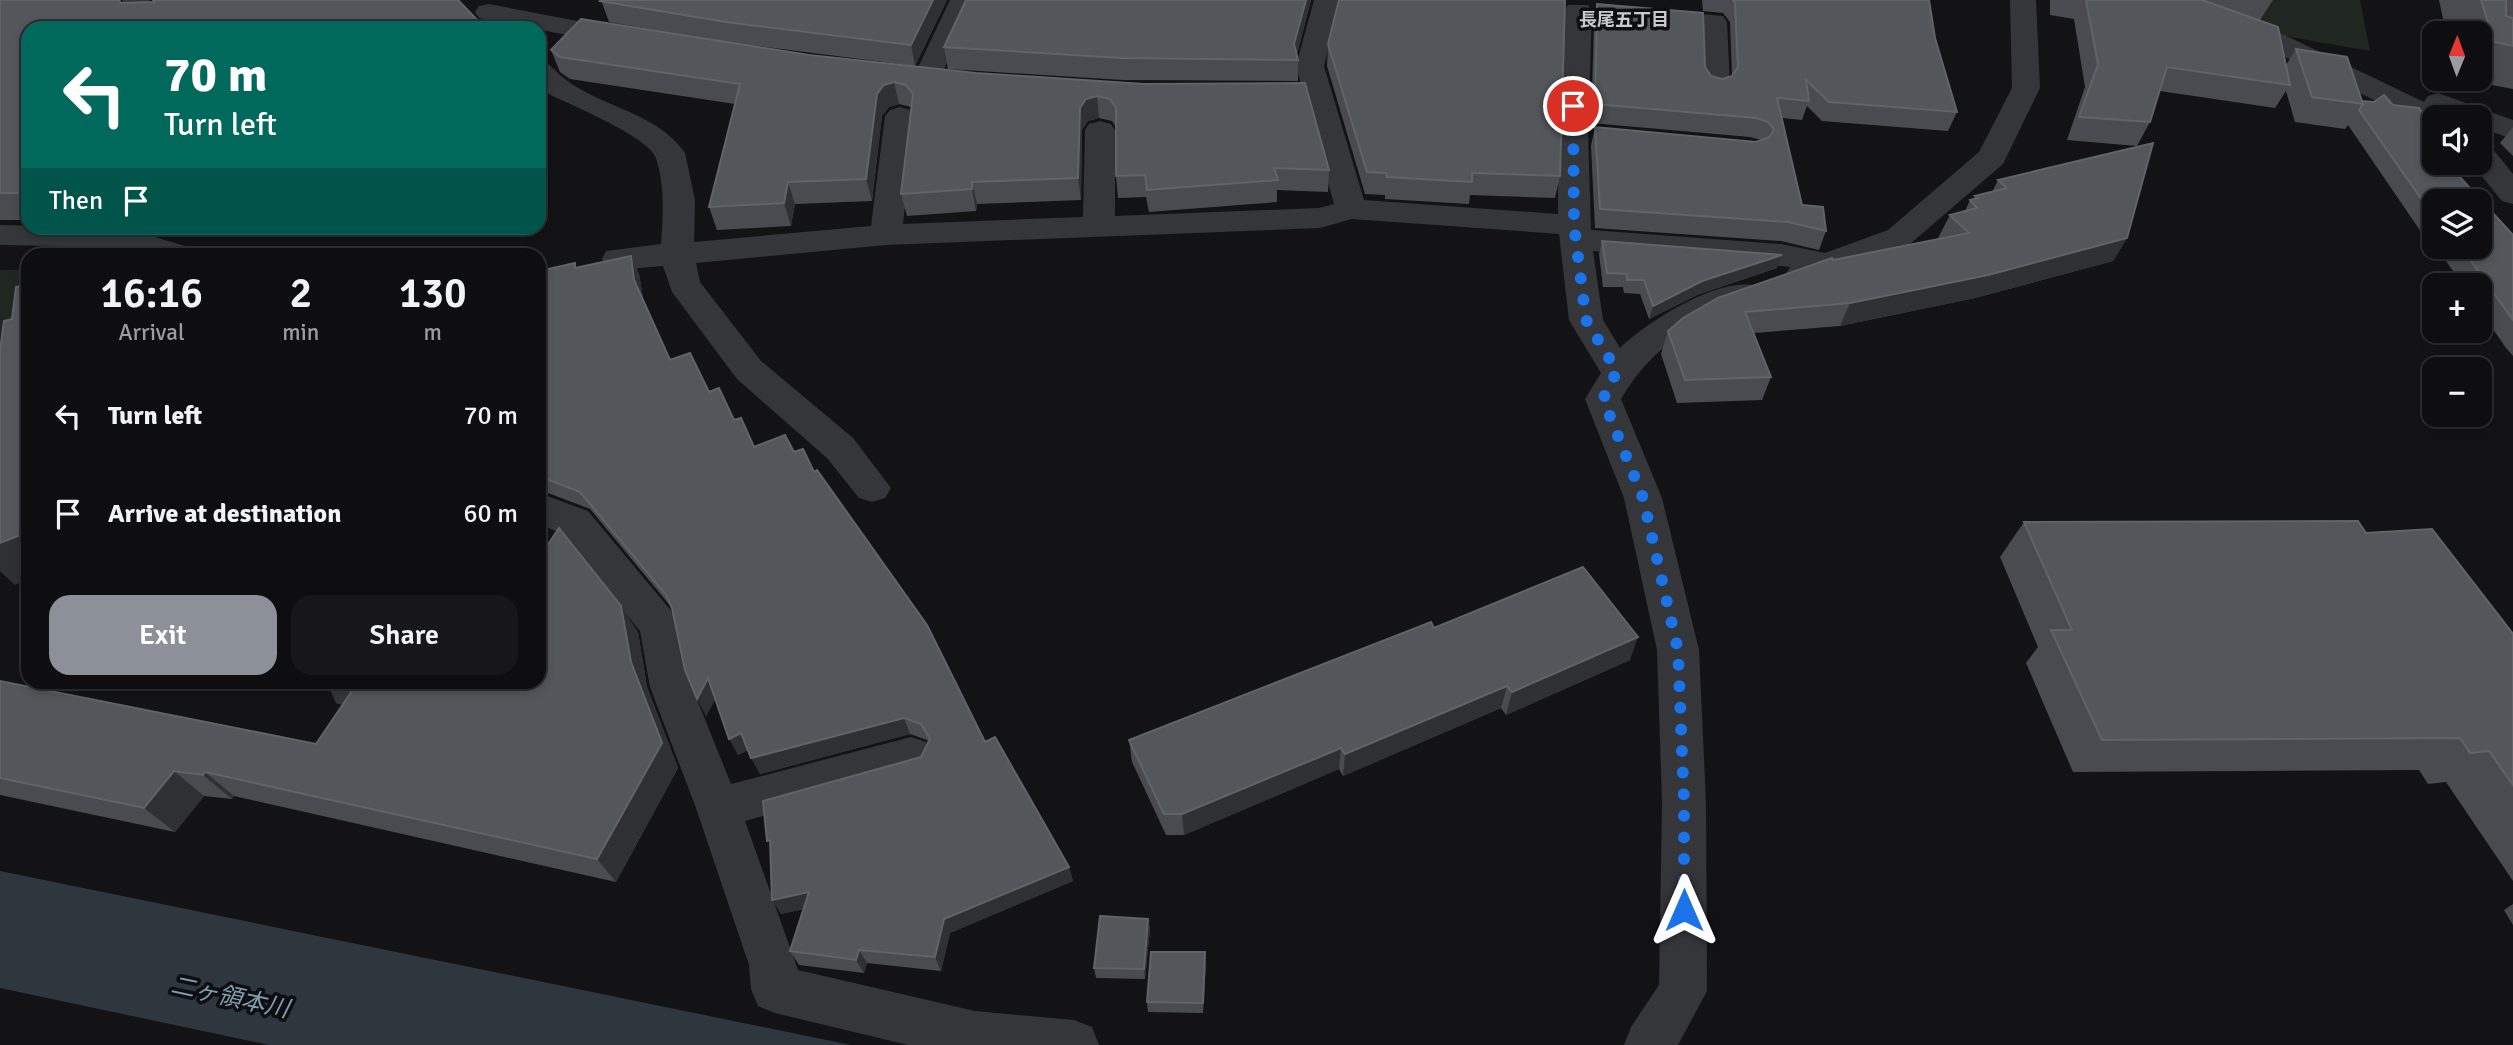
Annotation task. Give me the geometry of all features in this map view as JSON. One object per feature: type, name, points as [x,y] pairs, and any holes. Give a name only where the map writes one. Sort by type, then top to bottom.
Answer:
[{"type":"street","points":[[135,0],[150,21]]},
{"type":"street","points":[[957,81],[913,76],[963,0]]},
{"type":"street","points":[[1327,0],[1310,66],[1351,209]]},
{"type":"street","points":[[1649,1045],[1683,991],[1684,802],[1678,664],[1643,498],[1603,399],[1617,371],[1648,338],[1695,311],[1829,265],[1899,237],[1992,157],[2025,88],[2023,0]]},
{"type":"street","points":[[2160,0],[2513,130]]},
{"type":"street","points":[[1617,371],[1586,320],[1575,232],[1586,134],[1589,11],[1675,10],[1713,22],[1716,86]]},
{"type":"street","points":[[490,13],[532,21]]},
{"type":"street","points":[[546,24],[649,43]]},
{"type":"street","points":[[546,76],[555,86],[652,135],[670,153],[679,200],[677,253],[684,284],[749,370],[840,448],[872,488]]},
{"type":"street","points":[[1226,94],[1319,93]]},
{"type":"street","points":[[886,235],[900,117]]},
{"type":"street","points":[[1099,226],[1100,131]]},
{"type":"street","points":[[2492,169],[2513,194]]},
{"type":"street","points":[[618,259],[886,235],[1320,218],[1351,209],[1781,255],[1829,265]]},
{"type":"street","points":[[0,235],[21,234]]},
{"type":"street","points":[[129,235],[161,248]]},
{"type":"street","points":[[555,528],[659,625],[671,687],[718,808],[773,965],[775,989],[973,1040],[1074,1045]]},
{"type":"street","points":[[718,808],[911,756]]},
{"type":"shaded area","points":[[2256,0],[2360,0],[2370,51],[2285,36],[2258,25]]},
{"type":"shaded area","points":[[0,270],[21,270],[21,384],[0,501]]},
{"type":"water","name":"二ヶ領本川","points":[[0,871],[851,1045],[269,1045],[0,988]]},
{"type":"building","points":[[0,0],[119,0],[121,3],[154,2],[153,0],[458,0],[478,21],[21,21],[21,189],[18,193],[0,193]]},
{"type":"building","points":[[601,0],[933,0],[911,45],[726,22]]},
{"type":"building","points":[[966,0],[1306,0],[1294,44],[1298,60],[1121,58],[944,47]]},
{"type":"building","points":[[1339,0],[1565,0],[1560,176],[1472,173],[1472,182],[1387,177],[1386,173],[1367,172],[1328,44]]},
{"type":"building","points":[[1733,0],[1929,0],[1935,38],[1957,112],[1829,102],[1806,80],[1809,101],[1777,98],[1802,205],[1823,207],[1826,231],[1788,222],[1600,209],[1595,127],[1756,142],[1770,137],[1774,129],[1768,122],[1756,118],[1595,104],[1597,4],[1703,13],[1705,67],[1711,76],[1722,79],[1732,76],[1738,67]]},
{"type":"building","points":[[2086,0],[2202,0],[2278,27],[2290,85],[2167,67],[2150,122],[2079,117],[2098,64]]},
{"type":"building","points":[[2481,0],[2506,0],[2506,16],[2513,18],[2513,46],[2494,42],[2492,21],[2488,21]]},
{"type":"building","points":[[581,19],[809,55],[976,73],[1144,84],[1305,83],[1329,170],[1274,168],[1278,180],[1147,190],[1145,175],[1116,176],[1116,108],[1110,99],[1097,96],[1086,99],[1080,108],[1078,178],[972,182],[972,189],[901,194],[913,94],[906,85],[894,82],[884,85],[877,94],[866,179],[788,182],[784,203],[709,207],[740,84],[560,57],[551,50]]},
{"type":"building","points":[[2296,49],[2347,57],[2363,104],[2312,97]]},
{"type":"building","points":[[2384,95],[2393,105],[2419,108],[2422,112],[2422,175],[2458,175],[2471,189],[2422,189],[2422,200],[2359,110],[2362,101],[2374,102]]},
{"type":"building","points":[[2153,143],[2127,238],[1988,275],[1850,303],[1745,312],[1771,377],[1685,380],[1668,331],[1683,318],[1718,298],[1832,258],[1833,260],[1969,233],[1950,215],[1977,208],[1970,200],[1978,198],[1975,196],[2007,188],[1998,180]]},
{"type":"building","points":[[2492,212],[2513,235],[2513,320],[2492,291],[2492,273],[2480,273],[2470,259],[2492,259]]},
{"type":"building","points":[[1602,241],[1782,255],[1702,281],[1653,306],[1644,280],[1627,280],[1627,274],[1607,273]]},
{"type":"building","points":[[631,256],[634,280],[670,360],[690,353],[709,392],[719,388],[734,420],[741,418],[754,447],[785,435],[794,452],[803,449],[814,472],[817,470],[927,625],[985,742],[995,737],[1069,867],[944,919],[935,957],[859,950],[856,960],[790,951],[809,892],[772,900],[770,840],[767,841],[763,801],[921,757],[930,739],[921,724],[904,718],[751,758],[741,733],[729,739],[708,678],[697,699],[685,670],[672,608],[666,595],[580,492],[546,479],[546,269],[575,263],[575,268]]},
{"type":"building","points":[[21,286],[21,535],[0,543],[0,351],[4,321],[12,319],[16,287]]},
{"type":"building","points":[[2358,521],[2366,533],[2432,529],[2513,634],[2513,785],[2489,751],[2470,753],[2460,738],[2102,740],[2051,630],[2072,630],[2024,522]]},
{"type":"building","points":[[559,528],[621,606],[631,662],[662,743],[597,859],[205,772],[203,775],[174,771],[144,808],[0,778],[0,681],[21,685],[21,689],[40,689],[316,744],[353,689],[546,689],[546,548]]},
{"type":"building","points":[[1583,567],[1638,637],[1512,692],[1507,686],[1345,754],[1341,748],[1182,814],[1164,814],[1129,740],[1431,622],[1434,628]]},
{"type":"building","points":[[1100,916],[1148,919],[1144,969],[1094,968]]},
{"type":"building","points":[[1151,952],[1205,952],[1203,1003],[1147,1002]]},
{"type":"district","name":"長尾五丁目","points":[[1624,20]]},
{"type":"route","points":[[1573,106],[1574,225],[1586,320],[1617,371],[1603,399],[1643,498],[1678,650],[1684,802],[1684,910]]}]
